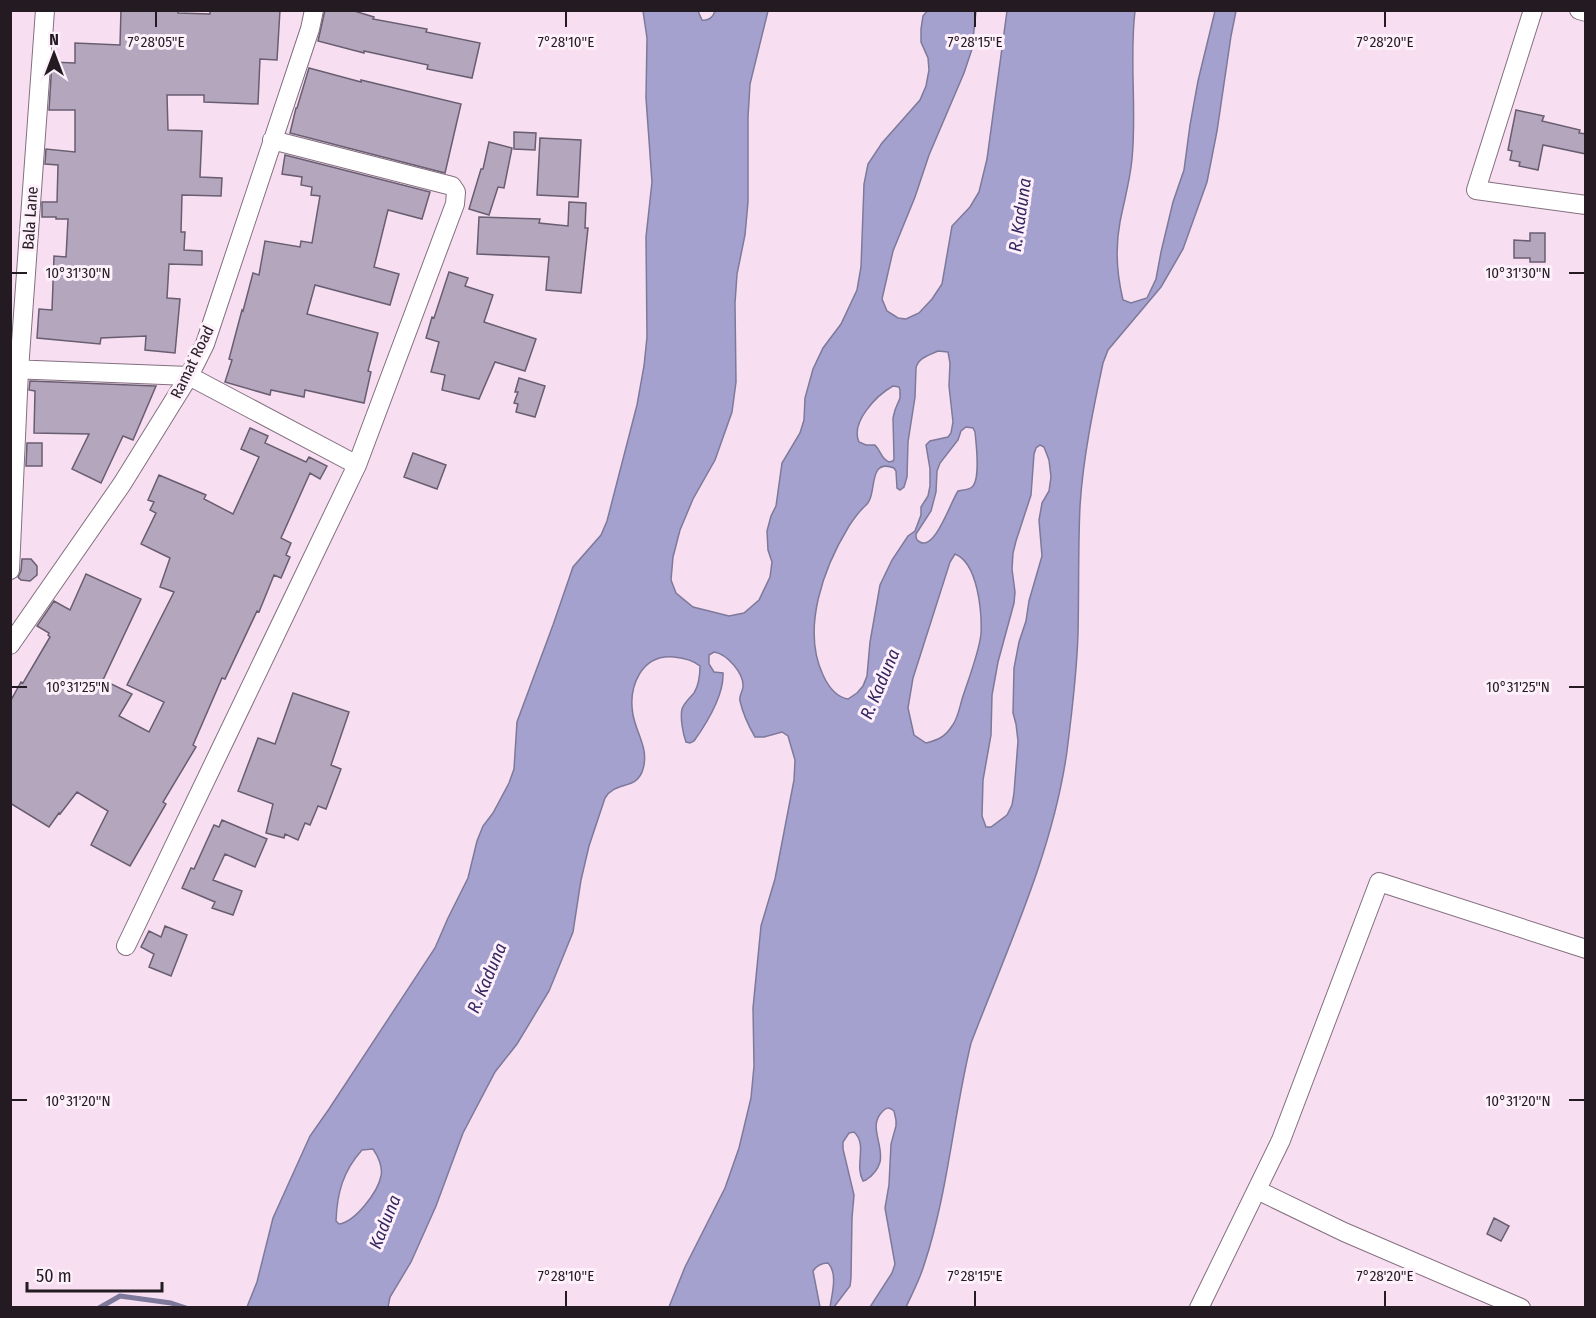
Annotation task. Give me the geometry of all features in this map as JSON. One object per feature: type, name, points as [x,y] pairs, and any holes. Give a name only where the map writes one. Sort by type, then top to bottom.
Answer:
[{"type":"street","name":"Bala Lane","points":[[10,570],[15,369],[45,10]]},
{"type":"street","name":"Ramat Road","points":[[10,645],[122,484],[189,376],[205,344],[314,10]]},
{"type":"street","points":[[1533,10],[1476,190],[1586,205]]},
{"type":"street","points":[[1579,10],[1586,12]]},
{"type":"street","points":[[126,946],[357,465],[455,204],[456,192],[452,186],[272,140]]},
{"type":"street","points":[[15,369],[189,376],[357,465]]},
{"type":"street","points":[[1199,1308],[1281,1140],[1379,882],[1586,949]]},
{"type":"street","points":[[1257,1190],[1344,1232],[1521,1308]]},
{"type":"water","points":[[643,11],[698,11],[704,20],[710,18],[715,11],[768,11],[750,84],[748,202],[745,235],[737,274],[736,382],[732,412],[715,460],[693,499],[680,530],[673,557],[671,580],[676,593],[693,607],[729,616],[744,613],[759,600],[770,577],[772,562],[768,550],[767,531],[776,506],[782,463],[800,433],[804,420],[805,398],[813,369],[823,348],[841,324],[857,290],[861,267],[864,184],[868,164],[882,143],[920,100],[926,86],[929,70],[928,58],[921,42],[921,29],[923,16],[927,11],[976,11],[972,49],[893,251],[882,299],[887,311],[898,318],[906,319],[919,313],[942,284],[952,226],[970,207],[979,192],[987,159],[1007,11],[1135,11],[1132,159],[1118,232],[1117,252],[1123,300],[1131,303],[1147,298],[1156,279],[1173,202],[1184,170],[1198,81],[1215,11],[1236,11],[1207,182],[1183,249],[1161,287],[1108,350],[1103,363],[1081,488],[1077,662],[1067,751],[1060,789],[1040,863],[1014,936],[971,1043],[945,1183],[924,1265],[906,1307],[870,1307],[892,1273],[895,1264],[885,1208],[889,1185],[891,1144],[896,1126],[894,1111],[888,1108],[878,1117],[876,1123],[880,1162],[866,1180],[863,1181],[861,1175],[861,1149],[858,1137],[854,1132],[849,1133],[843,1142],[854,1195],[851,1278],[850,1286],[834,1307],[830,1307],[833,1272],[828,1263],[823,1263],[813,1271],[820,1307],[669,1307],[685,1267],[725,1188],[739,1148],[751,1098],[754,1066],[753,1008],[761,926],[775,879],[794,780],[795,760],[788,736],[782,732],[755,737],[740,701],[743,687],[741,676],[729,660],[714,652],[709,655],[709,664],[714,672],[723,673],[721,691],[709,718],[694,741],[690,743],[685,739],[681,713],[697,687],[700,666],[685,659],[663,657],[653,661],[639,674],[632,704],[633,715],[644,748],[643,769],[636,780],[615,789],[605,798],[589,846],[573,932],[549,991],[517,1044],[495,1072],[463,1133],[436,1206],[411,1262],[390,1297],[388,1307],[247,1307],[257,1282],[273,1218],[310,1136],[435,948],[468,878],[483,826],[493,813],[514,769],[517,722],[573,567],[601,535],[607,521],[637,405],[647,337],[646,237],[652,182],[646,98],[647,38]],"holes":[[[938,351],[948,352],[953,422],[951,433],[948,437],[930,441],[926,445],[930,469],[928,496],[921,507],[921,515],[915,531],[908,536],[892,560],[880,585],[870,642],[867,676],[863,686],[848,699],[840,696],[830,687],[817,657],[814,638],[818,598],[840,542],[859,512],[869,502],[877,471],[886,466],[894,468],[897,488],[900,490],[904,487],[907,477],[908,442],[915,397],[916,368],[921,359]],[[893,386],[899,387],[900,390],[900,398],[893,418],[894,459],[889,462],[884,459],[875,445],[859,442],[857,434],[858,426],[867,410]],[[966,427],[973,428],[977,461],[975,483],[971,488],[958,491],[937,532],[926,543],[920,542],[916,534],[931,511],[936,492],[937,471],[940,463],[958,440],[961,431]],[[1040,445],[1044,447],[1049,460],[1051,477],[1049,491],[1042,503],[1039,520],[1042,556],[1014,668],[1013,713],[1018,741],[1014,793],[1007,815],[991,827],[986,827],[982,816],[983,780],[991,735],[992,695],[998,662],[1014,603],[1013,553],[1031,495],[1036,448]],[[955,554],[963,559],[974,577],[981,613],[981,634],[956,720],[944,735],[926,743],[914,735],[908,708],[913,678],[950,562]],[[373,1149],[380,1162],[381,1176],[375,1190],[359,1212],[339,1224],[336,1221],[342,1183],[355,1158],[362,1150]]]},
{"type":"building","points":[[121,10],[178,10],[178,13],[210,14],[210,10],[280,10],[277,60],[260,59],[258,104],[204,102],[204,95],[167,95],[168,130],[202,131],[200,177],[222,178],[221,196],[182,195],[181,232],[185,232],[184,250],[202,251],[202,265],[169,264],[167,298],[180,299],[175,353],[145,350],[146,336],[101,338],[100,344],[37,338],[39,309],[52,310],[54,256],[66,257],[68,219],[42,217],[42,202],[57,202],[58,165],[45,164],[46,149],[75,152],[75,110],[49,110],[52,62],[75,63],[75,43],[120,45]]},
{"type":"building","points":[[325,10],[351,10],[374,17],[373,19],[427,29],[426,32],[480,43],[472,78],[427,69],[428,65],[364,51],[364,53],[318,41]]},
{"type":"building","points":[[309,68],[461,104],[445,173],[290,133]]},
{"type":"building","points":[[1516,110],[1544,116],[1542,121],[1580,130],[1579,133],[1586,134],[1586,154],[1543,145],[1538,170],[1519,166],[1520,162],[1510,160],[1512,151],[1508,150]]},
{"type":"building","points":[[514,132],[536,133],[535,150],[514,149]]},
{"type":"building","points":[[540,138],[581,140],[578,197],[537,195]]},
{"type":"building","points":[[489,142],[512,148],[504,188],[498,187],[489,215],[469,209],[481,169],[483,169]]},
{"type":"building","points":[[285,155],[430,192],[422,219],[388,210],[374,267],[399,274],[390,305],[315,285],[307,314],[378,333],[368,371],[371,372],[364,403],[305,390],[304,397],[271,390],[270,395],[225,382],[232,360],[229,359],[253,273],[259,275],[265,241],[300,247],[301,241],[312,243],[320,196],[311,195],[312,187],[301,185],[302,177],[282,174]]},
{"type":"building","points":[[569,202],[586,203],[585,228],[588,228],[581,293],[546,290],[549,257],[477,254],[479,217],[540,219],[539,223],[568,226]]},
{"type":"building","points":[[1530,233],[1545,233],[1545,262],[1530,262],[1530,258],[1514,258],[1514,240],[1530,241]]},
{"type":"building","points":[[449,272],[468,278],[465,286],[493,295],[484,322],[536,339],[525,371],[495,362],[479,399],[442,390],[445,375],[431,372],[439,342],[426,338]]},
{"type":"building","points":[[519,378],[545,386],[535,417],[516,412],[518,404],[514,403]]},
{"type":"building","points":[[30,381],[156,386],[133,440],[123,436],[101,483],[72,469],[89,434],[34,433],[35,391],[29,390]]},
{"type":"building","points":[[250,428],[268,436],[265,443],[306,462],[309,457],[327,466],[320,479],[310,473],[281,538],[291,543],[286,555],[290,557],[281,578],[274,575],[259,612],[257,611],[225,679],[222,678],[193,745],[196,747],[163,802],[166,804],[130,866],[91,845],[108,811],[77,792],[49,827],[10,803],[10,702],[50,637],[49,633],[37,626],[54,601],[70,610],[86,574],[141,599],[103,680],[132,694],[119,716],[149,732],[164,702],[127,685],[174,592],[160,587],[170,558],[141,544],[156,513],[150,510],[154,502],[148,500],[159,475],[206,495],[204,499],[233,514],[259,457],[241,449]]},
{"type":"building","points":[[27,443],[42,443],[42,466],[26,466]]},
{"type":"building","points":[[413,453],[446,465],[437,489],[404,477]]},
{"type":"building","points":[[22,559],[31,559],[37,566],[37,575],[30,581],[21,580],[18,577]]},
{"type":"building","points":[[293,693],[349,712],[331,765],[341,769],[326,809],[318,806],[310,825],[305,823],[298,840],[285,834],[284,838],[266,833],[273,804],[238,791],[258,738],[275,744]]},
{"type":"building","points":[[222,820],[267,839],[255,867],[225,854],[213,880],[242,891],[233,915],[212,908],[215,902],[182,888],[191,868],[194,869],[214,825],[219,827]]},
{"type":"building","points":[[165,926],[187,935],[171,976],[149,967],[154,954],[141,947],[149,931],[161,937]]},
{"type":"building","points":[[1494,1218],[1509,1226],[1501,1241],[1487,1234]]},
{"type":"waterway","points":[[99,1308],[120,1296],[171,1303],[186,1308]]},
{"type":"water label","name":"R. Kaduna","points":[[1020,215]]},
{"type":"water label","name":"R. Kaduna","points":[[880,684]]},
{"type":"water label","name":"R. Kaduna","points":[[487,978]]},
{"type":"water label","name":"Kaduna","points":[[385,1222]]}]
